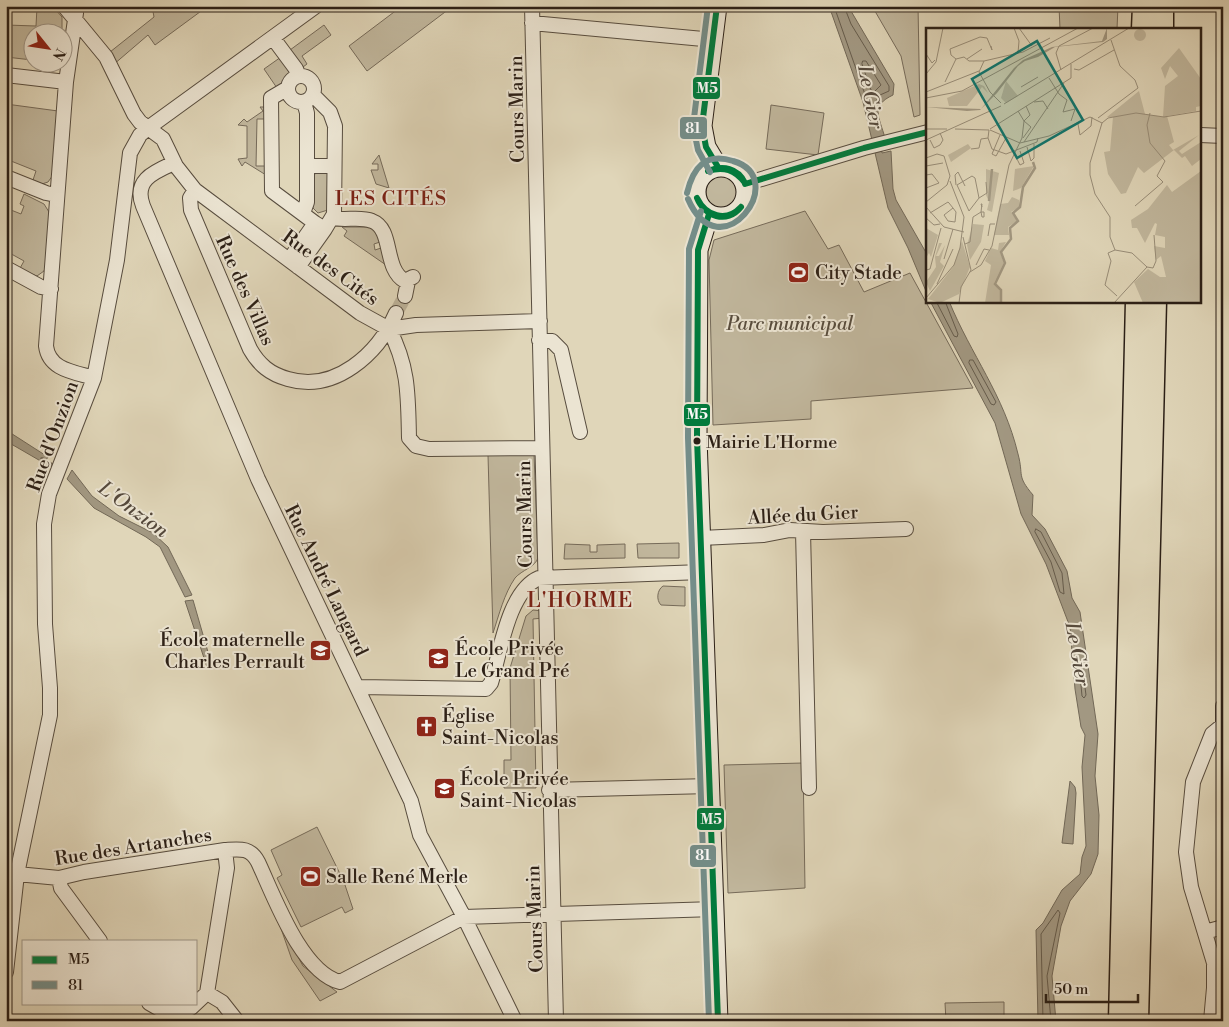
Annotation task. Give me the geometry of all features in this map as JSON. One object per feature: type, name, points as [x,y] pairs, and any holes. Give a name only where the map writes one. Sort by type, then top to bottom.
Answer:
[{"type":"highway","points":[[1144,6],[1144,28]]},
{"type":"highway","points":[[1162,6],[1162,28]]},
{"type":"highway","points":[[1120,1021],[1137,302]]},
{"type":"highway","points":[[1136,1021],[1155,302]]},
{"type":"main road","points":[[717,6],[702,126],[706,147],[718,167]]},
{"type":"main road","points":[[718,167],[733,170],[739,174],[745,184],[746,196],[738,210],[724,217],[709,214],[698,202],[696,187],[704,174],[718,167]]},
{"type":"main road","points":[[709,214],[698,250],[697,429],[718,1021]]},
{"type":"street","name":"Rue des Cités","points":[[64,6],[76,13],[106,57],[140,122],[162,139],[174,163],[195,190],[360,313],[389,329],[416,325],[540,321]]},
{"type":"street","name":"Cours Marin","points":[[532,6],[544,577],[556,1021]]},
{"type":"street","name":"Rue d'Onzion","points":[[6,972],[17,874],[50,715],[43,532],[49,494],[94,378],[117,260],[130,153],[140,135],[148,128],[274,38],[309,8]]},
{"type":"street","points":[[76,13],[66,82],[56,195],[47,354],[50,359],[62,368],[94,378]]},
{"type":"street","points":[[532,24],[714,40]]},
{"type":"street","points":[[274,38],[299,76]]},
{"type":"street","points":[[6,75],[66,82]]},
{"type":"street","points":[[303,214],[307,202],[307,113],[309,99],[314,87],[311,81],[299,76],[291,80],[288,88],[271,98],[272,191],[303,214],[324,224],[366,219],[375,222],[382,231],[396,273],[402,279],[411,279],[405,296]]},
{"type":"street","points":[[288,88],[293,99],[320,99],[335,121],[334,166],[324,224],[294,263]]},
{"type":"street","points":[[745,184],[864,148],[926,133]]},
{"type":"street","points":[[1202,135],[1223,136]]},
{"type":"street","name":"Rue André Langard","points":[[174,163],[156,171],[145,179],[140,189],[140,199],[258,479],[411,802],[420,834],[464,917],[515,1021]]},
{"type":"street","points":[[308,166],[334,166]]},
{"type":"street","points":[[6,177],[46,193],[56,195]]},
{"type":"street","name":"Rue des Villas","points":[[195,190],[190,198],[191,210],[250,349],[257,361],[266,370],[294,381],[311,383],[330,379],[351,369],[361,361],[389,329],[396,313]]},
{"type":"street","points":[[6,268],[42,287],[51,289]]},
{"type":"street","points":[[389,329],[397,343],[406,373],[409,438],[416,446],[429,449],[542,448]]},
{"type":"street","points":[[540,340],[552,341],[561,350],[580,432]]},
{"type":"street","name":"Allée du Gier","points":[[701,538],[803,531],[906,529]]},
{"type":"street","points":[[803,531],[809,788]]},
{"type":"street","points":[[358,687],[486,689],[491,683],[514,607],[532,583],[544,577],[702,572]]},
{"type":"street","points":[[1211,1021],[1214,963],[1187,870],[1186,852],[1190,800],[1198,765],[1212,734],[1223,725],[1223,706]]},
{"type":"street","points":[[550,790],[710,786]]},
{"type":"street","name":"Rue des Artanches","points":[[17,874],[59,878],[84,872],[225,850],[246,849],[255,856],[302,952],[336,981],[345,981],[464,917]]},
{"type":"street","points":[[198,1001],[207,993],[227,868],[225,850]]},
{"type":"street","points":[[59,878],[61,888],[99,940]]},
{"type":"street","points":[[464,917],[715,910]]},
{"type":"street","points":[[1205,932],[1223,927]]},
{"type":"street","points":[[207,993],[222,1002],[238,1021]]},
{"type":"street","points":[[151,1004],[163,1011],[180,1012],[191,1008],[195,1004]]},
{"type":"green space","points":[[152,6],[208,6],[155,45],[148,35],[113,65],[110,52],[154,17]]},
{"type":"green space","points":[[402,6],[453,6],[367,71],[349,46]]},
{"type":"green space","points":[[872,6],[918,6],[920,115],[914,117],[901,56]]},
{"type":"green space","points":[[1059,6],[1118,6],[1117,28],[1060,28]]},
{"type":"green space","points":[[37,7],[55,9],[62,17],[62,22],[36,22]]},
{"type":"green space","points":[[6,25],[22,26],[22,59],[6,57]]},
{"type":"green space","points":[[324,25],[331,35],[302,56],[307,64],[303,67],[290,50]]},
{"type":"green space","points":[[281,57],[290,74],[287,80],[277,88],[264,69]]},
{"type":"green space","points":[[6,104],[58,111],[53,175],[48,182],[42,184],[33,180],[36,171],[6,159]]},
{"type":"green space","points":[[771,105],[824,113],[818,155],[766,149]]},
{"type":"green space","points":[[260,107],[265,107],[266,119],[257,119],[256,166],[266,166],[266,175],[245,162],[242,166],[238,159],[247,158],[247,126],[238,125],[244,119],[247,122],[263,111]]},
{"type":"green space","points":[[379,155],[389,188],[376,184],[371,170],[378,170],[378,164],[372,164]]},
{"type":"green space","points":[[328,171],[328,210],[318,213],[313,208],[314,174]]},
{"type":"green space","points":[[722,176],[734,180],[738,192],[734,204],[722,208],[710,204],[706,192],[710,180]]},
{"type":"green space","points":[[24,194],[44,204],[49,212],[46,265],[44,271],[37,276],[19,270],[24,261],[6,251],[6,208],[21,214],[24,206],[20,204]]},
{"type":"green space","name":"Parc municipal","points":[[805,211],[828,249],[839,245],[864,292],[910,273],[973,388],[811,401],[811,419],[713,425],[709,260],[714,240]]},
{"type":"green space","points":[[342,227],[375,227],[380,242],[374,244],[375,250],[381,248],[386,265],[344,236],[347,231]]},
{"type":"green space","points":[[534,454],[538,558],[534,564],[515,578],[511,584],[493,633],[488,455]]},
{"type":"green space","points":[[679,543],[679,558],[638,558],[637,544]]},
{"type":"green space","points":[[565,544],[590,545],[590,552],[597,552],[597,545],[625,544],[625,558],[564,559]]},
{"type":"green space","points":[[663,586],[685,587],[685,606],[661,605],[658,595],[659,590]]},
{"type":"green space","points":[[533,610],[543,611],[543,618],[533,619],[536,788],[504,788],[504,760],[511,760],[510,668],[526,616]]},
{"type":"green space","points":[[803,763],[805,888],[728,893],[724,765]]},
{"type":"green space","name":"Salle René Merle","points":[[317,827],[344,882],[353,909],[345,913],[342,907],[301,927],[277,878],[282,875],[271,850]]},
{"type":"green space","points":[[278,920],[303,966],[337,992],[320,1001],[292,960]]},
{"type":"green space","points":[[1004,1002],[1004,1021],[946,1021],[945,1003]]},
{"type":"water","name":"Le Gier","points":[[829,6],[848,6],[894,84],[893,95],[881,103],[878,112],[885,138],[880,139],[882,153],[891,151],[893,189],[896,200],[926,252],[926,291],[908,248],[888,208],[863,102]]},
{"type":"water","name":"Le Gier","points":[[931,302],[949,302],[996,394],[1012,433],[1020,461],[1022,479],[1033,495],[1032,515],[1045,529],[1067,571],[1072,598],[1080,612],[1098,734],[1095,776],[1099,815],[1098,854],[1091,874],[1070,901],[1061,926],[1052,976],[1056,1021],[1038,1021],[1036,930],[1043,923],[1062,890],[1080,874],[1082,857],[1086,846],[1082,767],[1085,735],[1081,727],[1075,689],[1070,627],[1046,564],[1021,514],[995,423]]},
{"type":"water","points":[[6,430],[48,457],[44,463],[6,441]]},
{"type":"water","points":[[72,470],[92,496],[119,516],[153,533],[168,547],[192,595],[185,597],[160,547],[94,508],[67,479]]},
{"type":"water","points":[[193,600],[212,666],[210,668],[207,667],[185,601]]},
{"type":"water","points":[[1070,781],[1075,787],[1076,793],[1073,844],[1062,843]]},
{"type":"waterway","name":"L'Onzion","points":[[42,459],[55,467]]},
{"type":"tunnel","points":[[396,313],[405,296]]},
{"type":"transit line","name":"81","points":[[708,6],[693,126],[698,150],[710,172]]},
{"type":"transit line","name":"M5","points":[[717,6],[702,126],[706,147],[718,167]]},
{"type":"transit line","name":"M5","points":[[745,184],[864,148],[926,132]]},
{"type":"transit line","name":"81","points":[[687,193],[697,170],[702,164],[715,159],[733,161],[749,171],[755,185],[753,200],[745,214],[732,224],[717,227],[702,219],[688,199]]},
{"type":"transit line","name":"M5","points":[[708,171],[719,168],[729,169],[738,174],[745,183]]},
{"type":"transit line","name":"M5","points":[[708,171],[729,170],[745,183]]},
{"type":"transit line","name":"M5","points":[[697,198],[706,209],[717,215],[729,215],[741,207]]},
{"type":"transit line","name":"M5","points":[[697,198],[705,210],[716,216],[729,216],[741,207]]},
{"type":"transit line","name":"81","points":[[701,211],[689,249],[688,438],[709,1021]]},
{"type":"transit line","name":"M5","points":[[709,214],[698,250],[697,438],[718,1021]]},
{"type":"place","name":"City Stade","points":[[799,272]]},
{"type":"place","name":"Mairie L'Horme","points":[[697,441]]},
{"type":"place","name":"École maternelle Charles Perrault","points":[[321,650]]},
{"type":"place","name":"École Privée Le Grand Pré","points":[[439,659]]},
{"type":"place","name":"Église Saint-Nicolas","points":[[426,726]]},
{"type":"place","name":"École Privée Saint-Nicolas","points":[[444,789]]},
{"type":"place","name":"Salle René Merle","points":[[310,876]]},
{"type":"district","name":"LES CITÉS","points":[[391,198]]},
{"type":"district","name":"L'HORME","points":[[580,600]]}]
